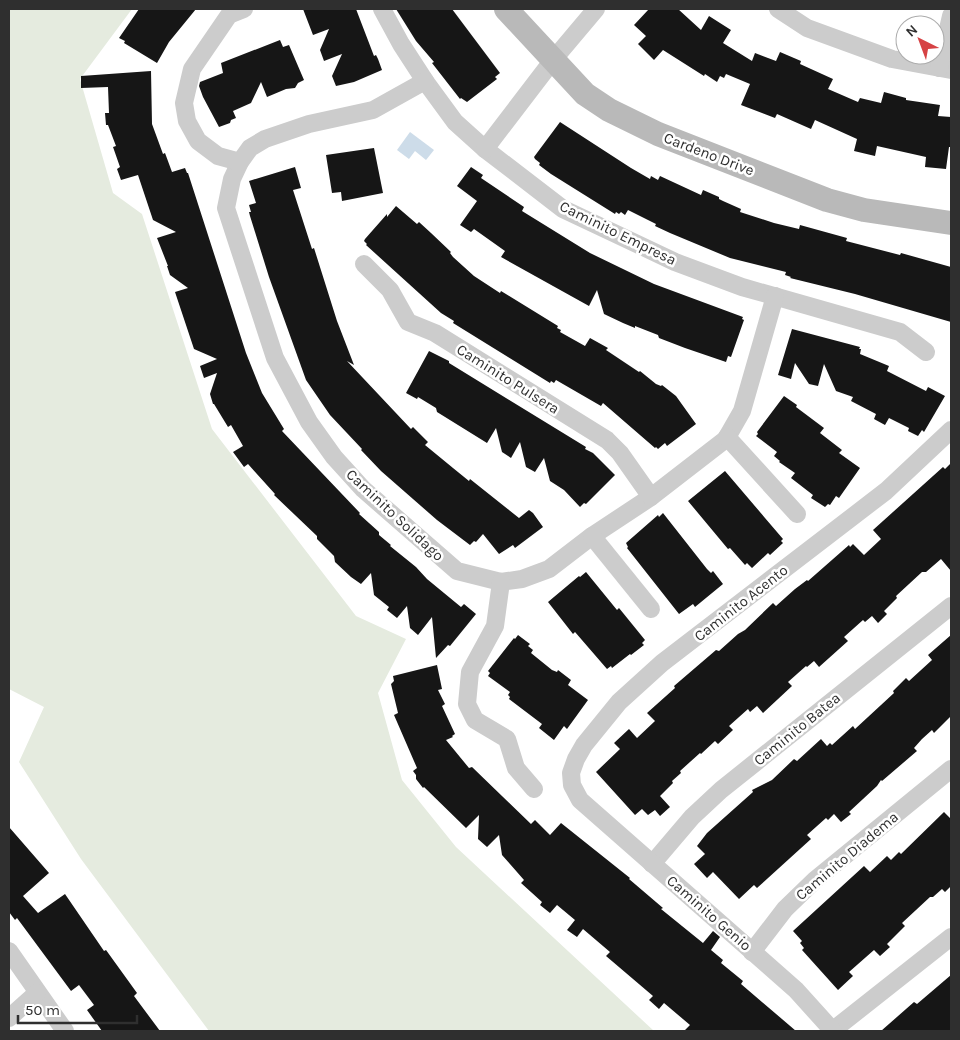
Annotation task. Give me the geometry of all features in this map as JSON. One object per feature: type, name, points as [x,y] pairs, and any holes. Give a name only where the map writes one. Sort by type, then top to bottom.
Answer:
[{"type":"street","points":[[240,162],[218,156],[198,141],[187,122],[184,103],[192,68],[230,16],[244,9]]},
{"type":"street","name":"Caminito Empresa","points":[[382,9],[401,44],[455,122],[484,149],[563,209],[675,262],[742,287],[900,332],[926,352]]},
{"type":"street","name":"Cardeno Drive","points":[[506,9],[585,94],[609,110],[658,134],[827,200],[864,210],[951,223]]},
{"type":"street","points":[[484,149],[553,60],[596,9]]},
{"type":"street","points":[[778,9],[807,28],[892,58],[945,69],[951,16]]},
{"type":"street","name":"Caminito Solidago","points":[[425,81],[373,110],[309,124],[264,138],[250,148],[240,162],[232,179],[226,208],[275,358],[309,422],[334,457],[363,489],[457,571],[501,582],[522,579],[549,569],[592,536],[651,497],[728,437],[742,410],[775,296]]},
{"type":"street","name":"Caminito Pulsera","points":[[364,264],[390,290],[408,322],[435,333],[607,440],[620,453],[651,497]]},
{"type":"street","name":"Caminito Acento","points":[[580,800],[572,785],[571,773],[576,759],[584,745],[618,702],[662,663],[886,491],[951,430]]},
{"type":"street","points":[[728,437],[797,514]]},
{"type":"street","points":[[592,536],[652,609]]},
{"type":"street","points":[[501,582],[496,626],[470,672],[468,704],[475,720],[507,739],[516,768],[534,789]]},
{"type":"street","name":"Caminito Batea","points":[[652,864],[692,817],[721,790],[951,606]]},
{"type":"street","name":"Caminito Diadema","points":[[752,952],[785,909],[815,880],[951,770]]},
{"type":"street","name":"Caminito Genio","points":[[580,800],[796,990],[833,1031]]},
{"type":"street","points":[[833,1031],[951,937]]},
{"type":"street","points":[[9,951],[65,1031]]},
{"type":"street","points":[[9,1018],[37,993]]},
{"type":"shaded area","points":[[9,9],[132,9],[80,79],[113,193],[142,214],[212,429],[356,616],[406,639],[378,693],[402,780],[456,847],[654,1031],[209,1031],[81,859],[19,762],[44,707],[9,689]]},
{"type":"water","points":[[410,132],[434,150],[426,160],[415,151],[409,159],[397,150]]},
{"type":"building","points":[[139,9],[196,9],[169,42],[157,63],[119,38]]},
{"type":"building","points":[[303,9],[356,9],[374,56],[376,55],[382,70],[354,82],[336,86],[332,76],[342,54],[324,61],[320,50],[329,29],[313,35]]},
{"type":"building","points":[[396,9],[452,9],[500,73],[495,77],[497,79],[467,102],[460,99],[432,63],[434,62],[416,41]]},
{"type":"building","points":[[649,9],[678,9],[701,30],[709,16],[731,30],[723,43],[752,61],[755,53],[776,61],[780,52],[801,61],[800,64],[833,79],[828,89],[858,102],[860,98],[881,103],[884,92],[906,98],[906,100],[940,105],[938,116],[951,117],[951,147],[949,147],[946,169],[925,167],[926,157],[877,146],[875,156],[854,151],[857,139],[815,120],[811,129],[777,114],[775,118],[741,105],[750,84],[726,74],[724,78],[720,76],[717,82],[663,50],[654,60],[638,44],[646,36],[634,25]]},
{"type":"building","points":[[280,40],[283,47],[289,45],[304,80],[298,83],[295,88],[286,89],[267,97],[261,82],[251,103],[233,111],[236,118],[231,120],[230,123],[219,127],[203,97],[199,86],[200,82],[223,73],[221,63]]},
{"type":"building","points":[[151,71],[152,124],[172,172],[185,168],[188,173],[246,353],[262,393],[284,429],[282,431],[359,514],[379,532],[379,535],[390,546],[461,607],[464,604],[476,614],[450,646],[448,645],[436,658],[432,617],[418,635],[410,628],[407,606],[397,618],[387,610],[389,607],[374,595],[371,573],[361,584],[351,577],[335,562],[334,556],[317,539],[317,536],[274,495],[248,464],[244,467],[233,452],[243,446],[231,425],[228,427],[213,404],[210,394],[217,373],[204,378],[200,366],[217,359],[194,349],[175,292],[188,288],[170,275],[157,238],[176,232],[153,220],[138,175],[121,180],[117,169],[120,167],[113,147],[116,146],[108,125],[106,125],[105,113],[109,113],[108,87],[81,88],[81,76]]},
{"type":"building","points":[[560,122],[650,179],[651,176],[658,180],[660,176],[701,195],[703,190],[741,209],[740,212],[774,223],[799,229],[800,225],[847,238],[846,241],[900,255],[901,253],[951,267],[951,322],[855,294],[790,278],[785,275],[786,272],[730,258],[655,226],[656,224],[628,210],[625,215],[621,212],[619,214],[616,212],[615,214],[551,174],[539,165],[540,163],[535,159],[534,157]]},
{"type":"building","points":[[374,148],[383,193],[342,201],[341,192],[332,193],[326,155]]},
{"type":"building","points":[[295,167],[301,188],[293,190],[337,321],[354,365],[347,361],[411,429],[413,427],[428,442],[425,445],[453,468],[519,518],[529,510],[533,513],[543,527],[515,548],[513,545],[499,554],[483,534],[476,542],[474,541],[470,545],[437,520],[381,471],[361,450],[330,415],[306,380],[269,277],[249,212],[251,212],[249,205],[256,203],[249,181]]},
{"type":"building","points":[[471,167],[483,175],[481,178],[524,207],[522,211],[590,253],[654,284],[743,317],[742,319],[744,320],[731,357],[728,356],[726,362],[623,323],[604,314],[597,290],[589,306],[501,257],[505,251],[474,229],[471,232],[460,225],[477,201],[457,186]]},
{"type":"building","points":[[396,206],[417,224],[419,222],[474,276],[558,326],[557,328],[561,330],[560,332],[585,346],[590,338],[608,348],[606,350],[640,371],[656,384],[662,385],[676,396],[696,424],[667,446],[665,443],[658,449],[655,448],[603,403],[601,406],[556,380],[554,383],[551,381],[550,383],[453,323],[454,321],[441,313],[366,245],[364,241]]},
{"type":"building","points":[[792,329],[860,347],[860,354],[889,366],[887,371],[926,391],[928,387],[945,396],[924,432],[922,430],[918,436],[908,431],[909,428],[889,418],[885,425],[874,419],[876,414],[851,401],[853,397],[836,391],[824,364],[818,386],[809,384],[795,363],[791,379],[778,375]]},
{"type":"building","points":[[429,351],[449,361],[449,363],[586,447],[585,449],[593,453],[615,475],[586,504],[584,503],[580,507],[564,490],[550,481],[544,458],[535,472],[526,467],[520,442],[511,458],[502,452],[496,428],[487,443],[437,412],[436,408],[418,397],[417,399],[406,393]]},
{"type":"building","points":[[784,396],[824,428],[820,433],[842,450],[839,453],[860,468],[839,498],[836,496],[830,505],[828,504],[825,507],[811,498],[813,495],[791,478],[795,473],[779,462],[774,456],[777,452],[756,436]]},
{"type":"building","points":[[951,463],[951,571],[941,559],[926,572],[922,572],[896,596],[897,598],[884,611],[887,614],[878,623],[872,616],[865,622],[863,620],[844,637],[848,641],[819,667],[814,661],[806,666],[788,682],[792,686],[763,713],[757,706],[750,712],[748,709],[729,726],[733,730],[718,744],[715,741],[680,771],[681,773],[672,781],[673,783],[660,796],[670,807],[660,816],[655,810],[648,815],[642,809],[635,815],[596,772],[620,749],[614,743],[629,729],[637,738],[655,721],[647,713],[675,688],[674,686],[716,650],[719,651],[745,630],[773,603],[776,606],[849,545],[850,547],[853,544],[864,555],[881,539],[873,530],[943,467],[945,469]]},
{"type":"building","points":[[725,471],[783,539],[781,541],[783,543],[770,555],[768,553],[752,568],[747,563],[745,565],[730,548],[728,549],[688,501]]},
{"type":"building","points":[[663,513],[707,569],[711,573],[713,571],[723,584],[695,607],[693,604],[679,614],[627,548],[626,543],[658,515],[659,517]]},
{"type":"building","points":[[586,572],[645,640],[642,643],[644,645],[612,668],[611,666],[607,669],[575,632],[573,634],[548,602]]},
{"type":"building","points":[[518,635],[530,644],[528,646],[533,650],[531,653],[552,670],[557,672],[558,670],[571,680],[568,685],[588,700],[567,729],[564,726],[554,740],[539,728],[542,724],[509,699],[508,695],[510,692],[488,676],[490,673],[488,671]]},
{"type":"building","points":[[951,635],[951,716],[934,733],[932,730],[922,739],[914,748],[917,751],[881,780],[849,812],[851,814],[841,822],[834,814],[828,820],[826,818],[807,835],[811,839],[757,888],[754,885],[739,899],[713,872],[707,878],[694,864],[705,854],[697,846],[707,833],[753,792],[752,790],[772,780],[794,759],[797,761],[821,739],[827,746],[830,743],[832,745],[853,726],[855,729],[894,693],[893,691],[906,678],[909,681],[932,660],[928,655]]},
{"type":"building","points":[[437,665],[442,689],[438,690],[445,704],[442,706],[455,734],[446,740],[469,768],[472,767],[531,824],[535,820],[550,835],[561,823],[630,878],[663,908],[661,909],[703,943],[713,931],[720,937],[711,950],[723,960],[721,963],[743,981],[741,984],[796,1031],[684,1031],[690,1025],[664,1003],[659,1009],[649,1000],[653,996],[606,956],[610,952],[583,929],[577,937],[567,930],[575,920],[557,905],[550,913],[540,905],[542,902],[521,883],[524,880],[502,855],[499,835],[487,847],[478,839],[479,815],[466,828],[423,788],[416,779],[413,771],[417,768],[394,715],[398,713],[391,684],[394,681],[393,676]]},
{"type":"building","points":[[944,812],[951,819],[951,886],[945,892],[942,889],[933,897],[930,897],[902,923],[905,926],[887,944],[890,947],[880,956],[874,950],[849,972],[853,976],[838,990],[802,950],[804,948],[800,943],[802,941],[793,931],[864,866],[870,872],[887,856],[891,860],[899,852],[901,854]]},
{"type":"building","points":[[9,827],[49,873],[23,896],[38,913],[65,894],[104,951],[106,950],[137,993],[134,996],[160,1031],[102,1031],[87,1010],[94,1005],[79,985],[71,991],[17,918],[15,920],[9,912]]},
{"type":"building","points":[[951,975],[951,1031],[881,1031],[914,1002],[917,1004]]}]
